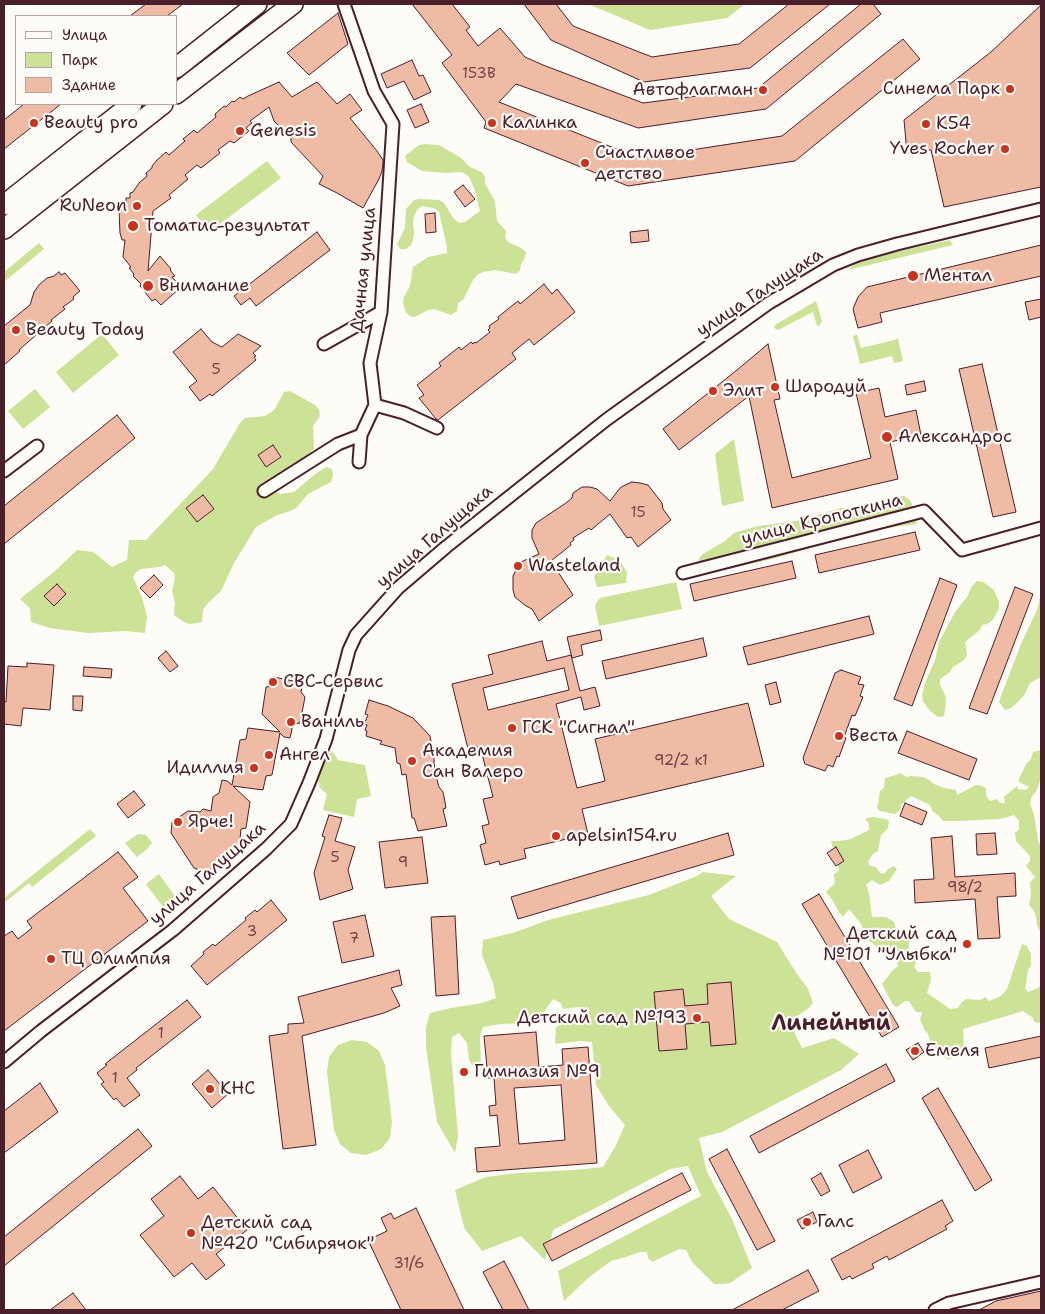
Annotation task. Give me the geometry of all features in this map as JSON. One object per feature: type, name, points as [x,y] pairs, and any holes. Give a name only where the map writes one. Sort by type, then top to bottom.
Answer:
[{"type":"main road","points":[[178,66],[256,4]]},
{"type":"main road","points":[[178,92],[293,4]]},
{"type":"main road","points":[[4,206],[131,105]]},
{"type":"main road","points":[[4,229],[162,105]]},
{"type":"street","name":"Дачная улица","points":[[344,4],[374,91],[393,124],[381,312],[370,363],[375,405]]},
{"type":"street","name":"улица Галущака","points":[[4,1062],[173,930],[266,849],[291,824],[326,739],[349,650],[356,635],[398,588],[446,547],[606,420],[769,303],[833,265],[858,255],[897,244],[1041,209]]},
{"type":"street","points":[[324,344],[381,312]]},
{"type":"street","points":[[359,462],[361,435],[375,405],[404,413],[437,428]]},
{"type":"street","points":[[264,491],[338,444],[361,435]]},
{"type":"street","points":[[4,471],[38,446]]},
{"type":"street","name":"улица Кропоткина","points":[[683,573],[924,511],[962,550],[1041,528]]},
{"type":"street","points":[[935,1310],[949,1303],[1041,1282]]},
{"type":"green space","points":[[588,4],[745,4],[727,18],[650,30]]},
{"type":"green space","points":[[419,145],[439,145],[461,158],[470,167],[482,172],[485,177],[485,184],[495,201],[497,221],[506,231],[505,237],[508,242],[526,252],[520,270],[516,274],[496,270],[477,275],[463,300],[458,303],[457,311],[451,315],[434,309],[412,317],[406,313],[403,303],[410,286],[413,267],[428,257],[447,253],[447,247],[439,212],[434,208],[422,206],[414,216],[414,234],[411,245],[406,249],[400,249],[397,244],[405,228],[406,209],[414,200],[439,200],[444,203],[454,219],[459,223],[465,222],[480,211],[474,188],[469,177],[464,173],[422,171],[407,162],[405,156]]},
{"type":"green space","points":[[267,161],[281,178],[209,232],[196,215]]},
{"type":"green space","points":[[950,240],[953,245],[848,270],[860,260]]},
{"type":"green space","points":[[39,243],[44,249],[4,282],[4,272]]},
{"type":"green space","points":[[816,301],[822,321],[820,325],[817,326],[813,312],[778,330],[774,328],[775,325]]},
{"type":"green space","points":[[102,334],[119,355],[73,393],[56,372]]},
{"type":"green space","points":[[857,335],[861,348],[898,339],[903,361],[894,363],[892,356],[860,364],[853,336]]},
{"type":"green space","points":[[35,389],[50,407],[23,429],[8,411]]},
{"type":"green space","points":[[290,391],[315,405],[319,410],[320,416],[313,426],[314,449],[270,490],[281,494],[294,492],[326,467],[332,469],[331,482],[308,494],[296,508],[277,515],[256,527],[234,563],[221,591],[203,610],[202,622],[190,624],[174,615],[175,603],[172,591],[175,578],[174,573],[165,565],[141,569],[133,577],[147,616],[145,633],[126,631],[88,633],[50,628],[31,622],[30,608],[20,599],[55,571],[77,550],[93,552],[112,567],[127,560],[129,540],[146,540],[184,500],[213,469],[240,423],[245,418],[265,416],[270,413],[275,409],[284,392]]},
{"type":"green space","points":[[734,439],[744,501],[722,506],[715,454]]},
{"type":"green space","points":[[904,496],[910,500],[913,506],[917,517],[916,524],[881,529],[768,560],[727,569],[709,569],[699,564],[699,558],[703,554],[740,531],[759,526],[796,521],[841,508],[874,505],[891,497]]},
{"type":"green space","points":[[607,555],[619,560],[627,572],[626,583],[597,587],[594,577]]},
{"type":"green space","points":[[977,581],[983,582],[994,590],[999,602],[999,608],[993,620],[982,625],[980,630],[965,642],[967,655],[964,660],[940,679],[940,685],[946,697],[944,716],[938,717],[930,711],[923,701],[922,695],[925,683],[935,660],[939,642],[955,612]]},
{"type":"green space","points":[[676,582],[682,609],[599,626],[595,605],[600,598]]},
{"type":"green space","points":[[1041,594],[1041,677],[1030,683],[1025,694],[1016,704],[1005,710],[999,702],[1021,644],[1037,610]]},
{"type":"green space","points":[[1041,750],[1041,778],[1030,803],[1041,848],[1041,933],[1034,911],[1029,905],[1031,895],[1030,882],[1035,877],[1026,866],[1030,861],[1030,856],[1016,841],[1015,833],[1019,829],[1019,821],[1014,815],[1000,819],[943,821],[932,811],[930,805],[911,796],[895,814],[880,811],[877,808],[880,791],[884,788],[885,778],[900,773],[906,777],[923,777],[944,788],[956,790],[957,795],[979,785],[986,788],[986,796],[990,801],[997,799],[1000,803],[1005,803],[1004,797],[1017,786],[1018,789],[1026,790],[1029,787],[1019,782],[1019,779],[1033,752]]},
{"type":"green space","points":[[333,752],[338,760],[365,765],[371,796],[357,799],[354,817],[323,810],[327,794],[320,788],[318,779],[328,754]]},
{"type":"green space","points":[[872,817],[889,821],[888,828],[881,835],[878,851],[868,861],[870,866],[876,867],[880,873],[884,874],[894,866],[897,869],[889,881],[880,885],[872,880],[866,885],[872,917],[886,917],[894,922],[898,937],[902,940],[909,940],[909,953],[918,959],[914,967],[918,972],[930,972],[931,979],[927,993],[950,1009],[958,1008],[966,999],[981,1000],[985,997],[989,1001],[1001,996],[1007,989],[1022,944],[1027,946],[1031,954],[1031,966],[1028,970],[1025,989],[1028,992],[1041,985],[1041,1022],[1034,1021],[1032,1017],[1023,1011],[963,1029],[964,1049],[948,1060],[931,1044],[920,1019],[922,1012],[916,1012],[909,1001],[905,1001],[897,1007],[893,1005],[882,984],[898,966],[895,955],[892,951],[886,951],[866,939],[861,924],[849,909],[843,917],[826,892],[835,883],[834,874],[839,870],[831,841],[851,839],[869,830],[869,824],[865,819]]},
{"type":"green space","points":[[90,829],[96,836],[32,887],[29,883],[4,903],[4,898]]},
{"type":"green space","points":[[138,834],[146,835],[152,843],[137,857],[125,843]]},
{"type":"green space","points":[[703,872],[736,876],[711,896],[729,919],[777,942],[808,989],[813,1003],[797,1016],[795,1034],[802,1048],[834,1038],[859,1054],[841,1070],[722,1132],[699,1138],[707,1172],[732,1219],[752,1268],[730,1283],[714,1284],[692,1262],[686,1250],[679,1249],[652,1262],[648,1258],[647,1252],[640,1252],[611,1261],[588,1278],[564,1301],[558,1271],[701,1196],[688,1166],[670,1169],[553,1230],[545,1260],[521,1236],[482,1251],[465,1229],[455,1190],[486,1177],[603,1167],[625,1125],[609,1106],[596,1085],[592,1042],[580,1041],[555,1044],[556,1027],[581,1015],[579,1007],[563,1009],[561,1003],[553,999],[541,1016],[531,1023],[483,1027],[480,1036],[481,1069],[477,1073],[469,1060],[467,1043],[459,1033],[452,1037],[451,1053],[458,1136],[455,1153],[437,1122],[426,1047],[426,1027],[430,1013],[482,1003],[496,998],[493,983],[482,955],[483,940],[516,932],[548,920],[649,895]]},
{"type":"green space","points":[[159,874],[179,902],[166,911],[146,884]]},
{"type":"green space","points":[[352,1040],[367,1042],[379,1051],[385,1065],[392,1122],[390,1138],[381,1149],[366,1155],[351,1153],[340,1144],[334,1130],[327,1072],[329,1057],[338,1045]]},
{"type":"building","points":[[146,4],[183,4],[168,15],[131,15]]},
{"type":"building","points":[[412,4],[452,4],[470,27],[466,30],[478,46],[500,28],[525,57],[643,103],[758,88],[861,4],[873,4],[881,14],[766,109],[638,128],[516,84],[499,102],[639,158],[782,136],[903,39],[920,59],[795,161],[628,186],[484,128],[486,122],[442,63],[452,55]]},
{"type":"building","points":[[524,4],[556,4],[573,26],[652,57],[739,44],[789,4],[830,4],[750,68],[644,82],[551,40]]},
{"type":"building","points":[[1041,5],[1041,187],[944,207],[931,150],[907,153],[904,120],[991,52]]},
{"type":"building","points":[[338,13],[348,44],[309,75],[287,53]]},
{"type":"building","points":[[412,60],[419,76],[423,75],[431,92],[414,100],[404,81],[387,88],[381,74]]},
{"type":"building","points":[[279,82],[292,97],[317,82],[337,104],[350,94],[362,110],[350,118],[383,160],[379,179],[363,208],[319,184],[323,176],[274,121],[269,107],[250,121],[252,123],[246,128],[249,131],[234,143],[230,141],[218,150],[220,153],[201,168],[197,165],[185,175],[188,179],[169,195],[171,198],[153,211],[148,271],[160,256],[175,276],[172,277],[181,287],[161,305],[155,299],[152,301],[140,286],[141,284],[133,276],[134,274],[129,268],[131,267],[123,257],[125,240],[122,240],[120,233],[119,211],[123,210],[126,198],[130,198],[130,193],[147,176],[146,173],[157,160],[166,152],[169,155],[194,130],[197,133],[216,117],[215,114],[224,106],[226,107],[240,97],[243,99]]},
{"type":"building","points":[[421,104],[429,122],[415,128],[407,110]]},
{"type":"building","points":[[23,105],[60,105],[4,149],[4,120]]},
{"type":"building","points":[[463,185],[475,199],[465,207],[454,192]]},
{"type":"building","points":[[435,213],[436,232],[426,233],[425,214]]},
{"type":"building","points":[[648,230],[649,241],[631,243],[630,232]]},
{"type":"building","points":[[317,232],[330,250],[256,306],[250,298],[241,305],[234,296]]},
{"type":"building","points":[[1041,245],[1041,276],[880,313],[882,322],[858,328],[853,309],[858,297],[867,287]]},
{"type":"building","points":[[59,272],[61,275],[65,273],[80,291],[73,297],[74,299],[63,307],[65,309],[4,365],[4,326],[30,305],[34,292],[39,285],[47,278]]},
{"type":"building","points":[[544,284],[552,294],[557,289],[575,312],[534,345],[529,339],[512,353],[516,359],[438,420],[436,419],[419,398],[424,395],[417,385],[441,366],[439,363],[459,347],[461,350],[471,342],[473,344],[476,343],[490,332],[488,330],[489,326],[499,319],[498,317],[518,301],[520,304]]},
{"type":"building","points":[[1041,299],[1041,317],[1029,320],[1025,302]]},
{"type":"building","points":[[201,329],[212,342],[222,347],[238,334],[261,346],[253,353],[256,356],[254,357],[256,360],[212,396],[210,394],[200,401],[189,387],[197,381],[173,352]]},
{"type":"building","points":[[768,344],[780,399],[774,400],[792,478],[871,458],[856,393],[879,388],[885,417],[916,410],[921,435],[890,442],[898,479],[772,508],[749,396],[679,450],[663,429]]},
{"type":"building","points":[[982,364],[1016,512],[993,517],[959,369]]},
{"type":"building","points":[[924,381],[926,391],[907,395],[905,385]]},
{"type":"building","points":[[117,415],[135,438],[4,544],[4,506]]},
{"type":"building","points":[[273,445],[281,457],[266,467],[258,455]]},
{"type":"building","points":[[632,482],[648,485],[662,503],[663,509],[671,520],[638,547],[631,537],[627,538],[610,514],[591,530],[589,528],[573,538],[574,540],[570,543],[571,545],[551,561],[573,595],[539,621],[532,609],[515,597],[513,590],[513,576],[518,566],[523,561],[539,554],[532,538],[532,530],[536,523],[566,503],[572,498],[573,493],[582,487],[597,489],[610,501],[621,487]]},
{"type":"building","points":[[203,495],[214,509],[197,522],[186,508]]},
{"type":"building","points":[[915,532],[920,550],[819,573],[815,555]]},
{"type":"building","points":[[792,561],[796,578],[694,601],[690,584]]},
{"type":"building","points":[[154,575],[163,585],[150,598],[140,588]]},
{"type":"building","points":[[940,578],[957,585],[912,706],[894,699]]},
{"type":"building","points":[[57,584],[66,594],[54,606],[44,596]]},
{"type":"building","points":[[1015,587],[1033,594],[987,714],[969,708]]},
{"type":"building","points":[[869,616],[874,634],[748,665],[743,647]]},
{"type":"building","points":[[600,630],[602,640],[581,645],[583,655],[572,658],[567,637]]},
{"type":"building","points":[[703,638],[707,656],[606,679],[602,661]]},
{"type":"building","points":[[542,641],[547,661],[571,655],[580,691],[595,687],[600,706],[584,710],[581,697],[556,704],[577,788],[605,781],[595,739],[748,703],[764,766],[582,809],[588,834],[524,849],[526,858],[500,865],[499,861],[485,865],[480,845],[486,843],[482,826],[489,824],[483,799],[493,797],[480,746],[468,749],[452,684],[493,674],[488,655]],"holes":[[[564,668],[569,690],[488,710],[483,688]]]},
{"type":"building","points":[[166,651],[178,666],[170,672],[158,658]]},
{"type":"building","points":[[27,663],[54,665],[50,710],[23,708],[21,726],[4,724],[4,701],[6,702],[8,666],[27,667]]},
{"type":"building","points":[[84,667],[112,669],[111,678],[83,676]]},
{"type":"building","points":[[841,670],[861,677],[858,684],[864,685],[860,696],[863,697],[855,716],[852,715],[839,757],[837,756],[833,767],[828,765],[825,771],[805,764],[803,758],[835,673]]},
{"type":"building","name":"Идиллия","points":[[274,677],[303,683],[301,692],[305,697],[300,723],[293,724],[290,738],[284,737],[280,733],[272,775],[266,776],[263,790],[233,786],[250,802],[246,828],[241,829],[239,849],[213,870],[202,871],[194,868],[171,833],[172,822],[188,811],[200,812],[203,809],[211,811],[213,797],[219,793],[222,780],[232,785],[240,740],[246,739],[248,728],[280,732],[262,714],[266,687],[273,686]]},
{"type":"building","points":[[776,682],[781,702],[770,705],[765,685]]},
{"type":"building","points":[[73,696],[83,696],[82,711],[73,710]]},
{"type":"building","points":[[369,700],[388,706],[413,718],[430,736],[436,776],[445,802],[446,808],[443,809],[447,826],[418,831],[414,818],[412,818],[406,774],[402,775],[400,764],[397,763],[395,748],[380,744],[382,741],[366,736],[367,731],[365,730],[367,725],[364,724],[368,715],[365,714]]},
{"type":"building","points":[[907,731],[977,759],[969,780],[898,753]]},
{"type":"building","points":[[134,791],[145,805],[128,818],[117,804]]},
{"type":"building","points":[[905,803],[927,812],[922,825],[900,816]]},
{"type":"building","points":[[329,815],[342,818],[335,841],[355,847],[348,870],[353,889],[320,900],[314,873],[325,837],[322,836]]},
{"type":"building","points":[[728,833],[734,855],[518,919],[511,897]]},
{"type":"building","points":[[995,833],[997,854],[977,855],[976,834]]},
{"type":"building","points":[[952,836],[955,877],[1015,873],[1016,896],[997,897],[1000,938],[978,939],[975,899],[915,903],[914,880],[934,879],[931,838]]},
{"type":"building","points":[[422,837],[428,883],[385,888],[379,842]]},
{"type":"building","points":[[836,847],[844,861],[836,866],[827,853]]},
{"type":"building","name":"ТЦ Олимпия","points":[[118,852],[138,877],[123,888],[148,921],[4,1031],[4,936],[12,931],[18,939],[32,928],[27,921]]},
{"type":"building","points":[[819,894],[899,1027],[882,1037],[802,904]]},
{"type":"building","points":[[271,900],[287,920],[207,985],[191,966],[204,954],[203,952],[213,944],[215,946],[246,920],[245,918],[255,910],[257,912]]},
{"type":"building","points":[[365,915],[374,956],[342,963],[333,922]]},
{"type":"building","points":[[455,916],[459,994],[436,996],[431,917]]},
{"type":"building","points":[[399,970],[402,985],[391,988],[400,1006],[384,1013],[302,1036],[316,1145],[283,1149],[269,1036],[288,1033],[288,1024],[304,1023],[298,997]]},
{"type":"building","points":[[731,982],[736,1044],[711,1046],[709,1022],[685,1024],[687,1049],[659,1051],[654,992],[683,989],[685,1006],[708,1004],[707,984]]},
{"type":"building","points":[[187,1000],[201,1017],[136,1068],[137,1070],[127,1078],[140,1095],[124,1107],[116,1098],[114,1100],[101,1084],[104,1082],[97,1073],[107,1065],[105,1064]]},
{"type":"building","points":[[536,1032],[539,1067],[563,1065],[562,1049],[588,1047],[597,1163],[477,1172],[475,1148],[500,1146],[497,1115],[490,1116],[489,1106],[496,1105],[494,1078],[488,1078],[484,1036]],"holes":[[[561,1085],[565,1140],[519,1144],[514,1088]]]},
{"type":"building","points":[[1041,1036],[1041,1057],[989,1068],[985,1048]]},
{"type":"building","name":"Емеля","points":[[918,1043],[924,1052],[913,1060],[906,1050]]},
{"type":"building","points":[[886,1064],[895,1081],[759,1153],[750,1136]]},
{"type":"building","name":"КНС","points":[[208,1070],[228,1094],[212,1108],[192,1084]]},
{"type":"building","points":[[40,1083],[58,1112],[4,1153],[4,1111]]},
{"type":"building","points":[[938,1088],[992,1180],[975,1191],[922,1098]]},
{"type":"building","points":[[138,1129],[152,1146],[4,1266],[4,1237]]},
{"type":"building","points":[[727,1149],[775,1241],[757,1250],[709,1159]]},
{"type":"building","points":[[868,1150],[882,1178],[853,1193],[839,1165]]},
{"type":"building","points":[[682,1173],[691,1190],[552,1261],[543,1244]]},
{"type":"building","points":[[821,1173],[830,1191],[821,1196],[811,1179]]},
{"type":"building","points":[[180,1176],[198,1199],[213,1187],[247,1230],[216,1254],[225,1265],[206,1280],[192,1263],[174,1277],[140,1235],[164,1216],[151,1199]]},
{"type":"building","points":[[942,1200],[953,1221],[945,1226],[947,1229],[889,1260],[887,1256],[872,1264],[874,1268],[852,1279],[850,1276],[842,1280],[831,1259]]},
{"type":"building","points":[[416,1208],[464,1310],[401,1310],[368,1240],[387,1231],[381,1218],[391,1213],[394,1219]]},
{"type":"building","points":[[813,1212],[817,1222],[802,1229],[797,1220]]},
{"type":"building","points":[[504,1261],[529,1310],[503,1310],[483,1272]]},
{"type":"building","points":[[808,1270],[819,1291],[782,1310],[732,1310]]},
{"type":"building","points":[[1041,1291],[1041,1310],[979,1310],[996,1301]]},
{"type":"building","points":[[73,1293],[86,1310],[50,1310]]},
{"type":"place","name":"Синема Парк","points":[[1010,89]]},
{"type":"place","name":"Автофлагман","points":[[763,90]]},
{"type":"place","name":"Beauty pro","points":[[34,123]]},
{"type":"place","name":"Калинка","points":[[492,123]]},
{"type":"place","name":"К54","points":[[926,124]]},
{"type":"place","name":"Genesis","points":[[240,131]]},
{"type":"place","name":"Yves Rocher","points":[[1005,149]]},
{"type":"place","name":"Счастливое детство","points":[[585,163]]},
{"type":"place","name":"RuNeon","points":[[137,206]]},
{"type":"place","name":"Томатис-результат","points":[[133,226]]},
{"type":"place","name":"Ментал","points":[[913,276]]},
{"type":"place","name":"Внимание","points":[[148,286]]},
{"type":"place","name":"Beauty Today","points":[[16,330]]},
{"type":"place","name":"Шародуй","points":[[775,387]]},
{"type":"place","name":"Элит","points":[[713,391]]},
{"type":"place","name":"Александрос","points":[[887,437]]},
{"type":"place","name":"Wasteland","points":[[518,566]]},
{"type":"place","name":"СВС-Сервис","points":[[273,682]]},
{"type":"place","name":"Ваниль","points":[[291,722]]},
{"type":"place","name":"ГСК \"Сигнал\"","points":[[512,728]]},
{"type":"place","name":"Веста","points":[[839,736]]},
{"type":"place","name":"Ангел","points":[[269,755]]},
{"type":"place","name":"Академия Сан Валеро","points":[[412,761]]},
{"type":"place","name":"Идиллия","points":[[254,768]]},
{"type":"place","name":"Ярче!","points":[[178,822]]},
{"type":"place","name":"apelsin154.ru","points":[[556,836]]},
{"type":"place","name":"Детский сад №101 \"Улыбка\"","points":[[967,944]]},
{"type":"place","name":"ТЦ Олимпия","points":[[51,959]]},
{"type":"place","name":"Детский сад №193","points":[[697,1018]]},
{"type":"place","name":"Емеля","points":[[915,1051]]},
{"type":"place","name":"Гимназия №9","points":[[464,1072]]},
{"type":"place","name":"КНС","points":[[210,1089]]},
{"type":"place","name":"Галс","points":[[807,1222]]},
{"type":"place","name":"Детский сад №420 \"Сибирячок\"","points":[[191,1233]]},
{"type":"district","name":"Линейный","points":[[831,1024]]}]
